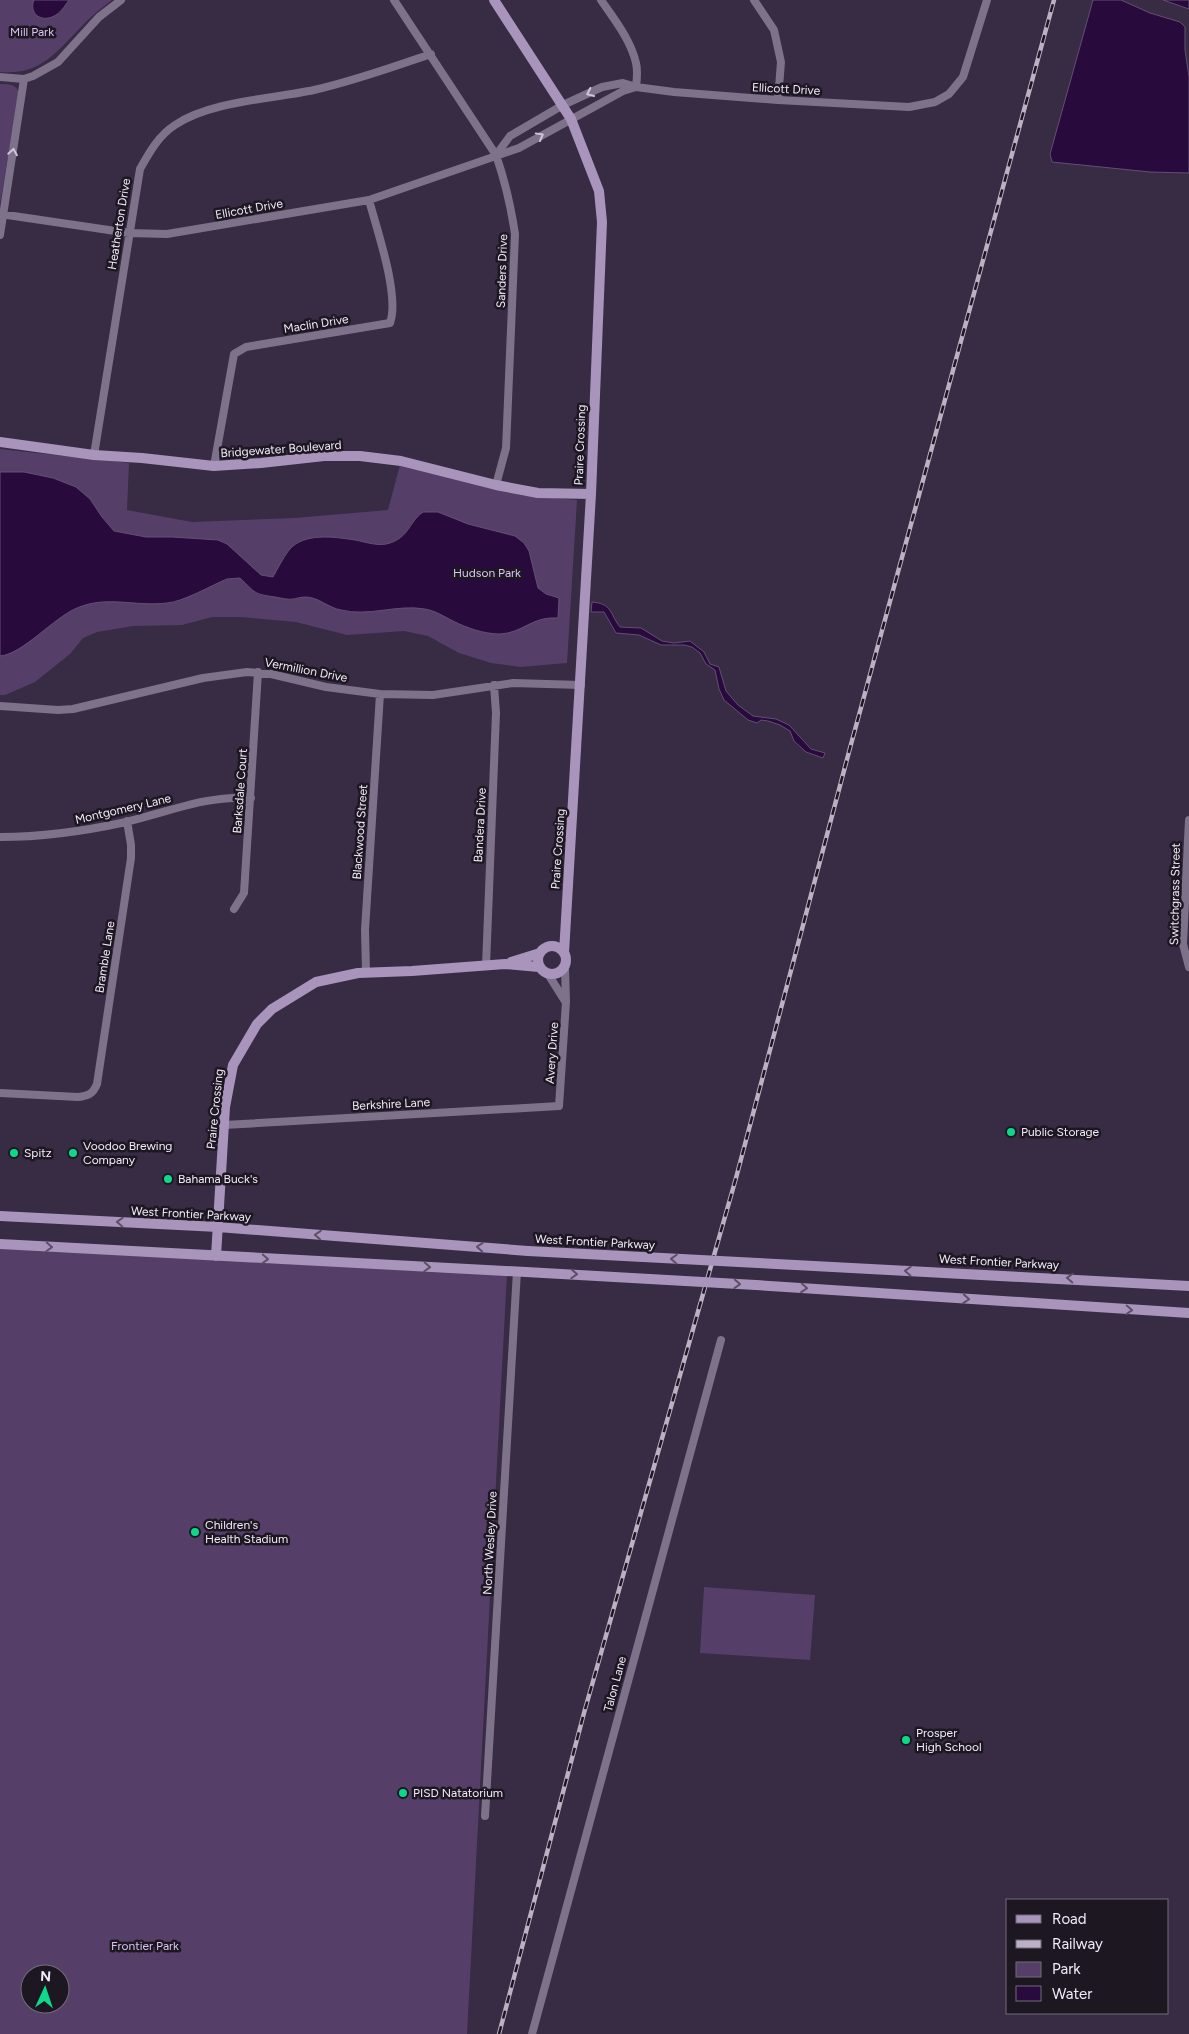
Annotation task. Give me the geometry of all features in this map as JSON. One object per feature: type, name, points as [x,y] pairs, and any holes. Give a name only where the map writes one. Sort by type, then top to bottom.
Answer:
[{"type":"street","points":[[0,77],[24,79],[58,62],[99,17],[121,0]]},
{"type":"street","name":"Sanders Drive","points":[[394,0],[496,155],[504,179],[515,234],[506,448],[496,485]]},
{"type":"street","name":"Praire Crossing","points":[[494,0],[571,119],[599,191],[602,222],[591,494],[564,953]]},
{"type":"street","points":[[602,0],[634,56],[637,65],[636,87]]},
{"type":"street","points":[[754,0],[774,30],[781,62],[778,100]]},
{"type":"street","name":"Ellicott Drive","points":[[496,155],[510,136],[563,105],[602,87],[623,83],[636,87],[674,92],[778,100],[909,107],[935,102],[949,94],[963,78],[987,0]]},
{"type":"street","name":"Heatherton Drive","points":[[94,455],[140,169],[156,142],[174,125],[202,111],[315,90],[367,76],[431,54]]},
{"type":"street","points":[[0,234],[24,79]]},
{"type":"street","name":"Ellicott Drive","points":[[2,214],[129,233],[167,234],[369,200],[519,148],[623,91],[636,87]]},
{"type":"street","name":"Maclin Drive","points":[[214,466],[234,354],[246,347],[390,323],[393,314],[393,293],[369,200]]},
{"type":"street","name":"Bridgewater Boulevard","points":[[0,442],[94,455],[214,466],[324,456],[360,456],[401,461],[496,485],[538,493],[591,494]]},
{"type":"street","name":"Vermillion Drive","points":[[0,706],[58,710],[73,709],[203,678],[258,672],[326,687],[380,694],[433,695],[513,683],[581,685]]},
{"type":"street","name":"Barksdale Court","points":[[234,909],[244,893],[258,672]]},
{"type":"street","name":"Bandera Drive","points":[[486,966],[496,713],[494,685]]},
{"type":"street","name":"Blackwood Street","points":[[366,972],[365,930],[380,694]]},
{"type":"street","name":"Montgomery Lane","points":[[0,836],[66,833],[127,822],[213,799],[251,798]]},
{"type":"street","name":"Switchgrass Street","points":[[1189,820],[1183,944],[1189,967]]},
{"type":"street","name":"Bramble Lane","points":[[0,1093],[78,1097],[91,1094],[97,1084],[131,858],[132,845],[127,822]]},
{"type":"street","name":"Praire Crossing","points":[[553,946],[566,918]]},
{"type":"street","points":[[548,974],[558,974],[565,967],[566,963],[561,949],[553,946],[545,948],[540,953],[539,967],[548,974],[566,1002]]},
{"type":"street","name":"Praire Crossing","points":[[505,964],[540,953]]},
{"type":"street","name":"Praire Crossing","points":[[216,1256],[224,1125],[232,1065],[257,1024],[284,1000],[316,982],[340,976],[366,972],[505,964],[539,967]]},
{"type":"street","name":"Avery Drive","points":[[559,1106],[566,1002],[565,967]]},
{"type":"street","name":"Berkshire Lane","points":[[224,1125],[559,1106]]},
{"type":"street","name":"West Frontier Parkway","points":[[0,1216],[218,1228],[528,1251],[1189,1286]]},
{"type":"street","points":[[0,1244],[756,1285],[1189,1313]]},
{"type":"street","name":"North Wesley Drive","points":[[485,1816],[521,1272]]},
{"type":"street","name":"Talon Lane","points":[[532,2034],[721,1340]]},
{"type":"green space","name":"Mill Park","points":[[0,0],[112,0],[91,17],[53,55],[36,67],[14,72],[0,72]]},
{"type":"green space","points":[[0,84],[16,87],[19,92],[0,204]]},
{"type":"green space","name":"Hudson Park","points":[[0,449],[129,463],[127,510],[192,522],[295,518],[388,510],[401,461],[520,495],[577,500],[567,663],[520,667],[491,663],[459,653],[428,636],[404,631],[347,635],[296,622],[241,617],[212,617],[182,625],[133,626],[97,632],[83,638],[70,654],[35,682],[5,695],[0,695]]},
{"type":"green space","name":"Frontier Park","points":[[0,1245],[507,1273],[467,2034],[0,2034]]},
{"type":"green space","points":[[704,1587],[815,1595],[810,1660],[700,1653]]},
{"type":"water","points":[[34,0],[69,0],[57,14],[52,17],[43,18],[34,12]]},
{"type":"water","points":[[1093,0],[1121,0],[1150,13],[1180,22],[1185,27],[1185,50],[1189,77],[1189,173],[1150,172],[1052,162],[1050,154]]},
{"type":"water","points":[[1163,0],[1189,0],[1189,9]]},
{"type":"water","points":[[0,472],[24,472],[53,478],[76,487],[90,499],[114,531],[146,537],[218,540],[227,544],[261,575],[273,577],[289,550],[303,540],[329,537],[386,544],[401,537],[423,512],[438,512],[468,524],[515,536],[524,543],[529,551],[538,588],[546,594],[559,598],[558,618],[534,622],[508,633],[494,634],[458,624],[436,612],[425,609],[404,608],[352,612],[337,609],[310,597],[289,599],[262,595],[252,590],[240,578],[227,579],[174,602],[155,604],[99,602],[88,604],[58,619],[18,649],[0,656]]},
{"type":"water","points":[[592,602],[607,607],[620,627],[641,628],[662,641],[674,643],[690,641],[704,652],[710,664],[719,667],[726,691],[738,705],[753,716],[776,719],[789,725],[811,749],[825,753],[823,758],[806,752],[794,741],[790,731],[780,725],[768,721],[761,720],[757,723],[748,720],[724,700],[719,689],[715,670],[706,664],[700,653],[692,647],[661,645],[639,635],[616,633],[604,612],[591,612]]},
{"type":"railway","points":[[499,2034],[584,1713],[736,1178],[850,748],[1054,0]]},
{"type":"place","name":"Public Storage","points":[[1011,1132]]},
{"type":"place","name":"Spitz","points":[[14,1153]]},
{"type":"place","name":"Voodoo Brewing Company","points":[[73,1153]]},
{"type":"place","name":"Bahama Buck's","points":[[168,1179]]},
{"type":"place","name":"Children's Health Stadium","points":[[195,1532]]},
{"type":"place","name":"Prosper High School","points":[[906,1740]]},
{"type":"place","name":"PISD Natatorium","points":[[403,1793]]}]
